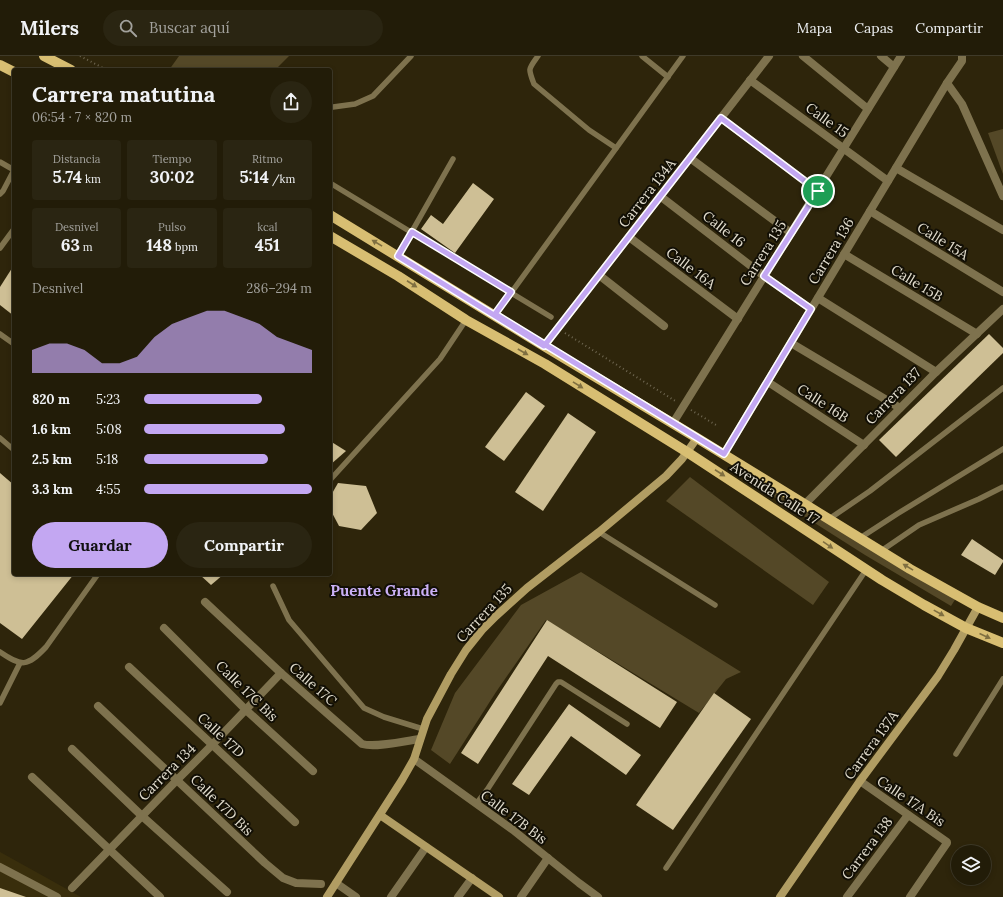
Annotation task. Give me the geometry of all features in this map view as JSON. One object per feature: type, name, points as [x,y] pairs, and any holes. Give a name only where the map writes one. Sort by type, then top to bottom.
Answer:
[{"type":"main road","points":[[44,56],[67,68]]},
{"type":"main road","points":[[0,65],[12,71]]},
{"type":"main road","name":"Avenida Calle 17","points":[[332,215],[910,569],[1003,618]]},
{"type":"main road","name":"Avenida Calle 17","points":[[332,237],[398,276],[466,320],[545,364],[687,452],[866,570],[966,628],[1003,643]]},
{"type":"street","name":"Carrera 134A","points":[[544,346],[769,56]]},
{"type":"street","points":[[803,56],[868,109]]},
{"type":"street","points":[[881,56],[894,67]]},
{"type":"street","name":"Carrera 135","points":[[673,423],[901,56]]},
{"type":"street","name":"Carrera 136","points":[[724,454],[962,59]]},
{"type":"street","name":"Calle 15","points":[[750,80],[888,181]]},
{"type":"street","points":[[947,83],[962,104],[1003,196]]},
{"type":"street","points":[[721,118],[818,191]]},
{"type":"street","points":[[690,158],[791,233]]},
{"type":"street","points":[[896,168],[1003,230]]},
{"type":"street","name":"Calle 16","points":[[660,196],[764,276],[811,309]]},
{"type":"street","name":"Calle 15A","points":[[870,211],[1003,292]]},
{"type":"street","name":"Calle 16A","points":[[629,237],[738,319]]},
{"type":"street","name":"Calle 15B","points":[[844,254],[977,334]]},
{"type":"street","points":[[599,275],[664,326]]},
{"type":"street","points":[[818,298],[936,372]]},
{"type":"street","name":"Carrera 137","points":[[806,504],[936,372],[1003,309]]},
{"type":"street","points":[[791,343],[900,408]]},
{"type":"street","name":"Calle 16B","points":[[768,382],[864,445]]},
{"type":"street","name":"Carrera 135","points":[[327,897],[397,789],[414,759],[427,719],[466,650],[482,630],[526,588],[599,532],[666,476],[682,459],[697,438]]},
{"type":"street","name":"Calle 17C","points":[[205,602],[281,673],[362,744],[368,746],[420,739]]},
{"type":"street","name":"Carrera 137A","points":[[780,897],[860,781],[938,676],[978,606]]},
{"type":"street","name":"Calle 17C Bis","points":[[164,628],[246,710],[313,771]]},
{"type":"street","name":"Calle 17D","points":[[129,667],[295,822]]},
{"type":"street","name":"Carrera 134","points":[[72,888],[281,673]]},
{"type":"street","name":"Calle 17D Bis","points":[[98,706],[265,863],[283,878],[296,883],[321,884]]},
{"type":"street","points":[[72,749],[142,816],[227,892]]},
{"type":"street","name":"Calle 17B Bis","points":[[414,759],[512,830],[598,897]]},
{"type":"street","points":[[32,777],[160,897]]},
{"type":"street","name":"Calle 17A Bis","points":[[860,781],[947,843],[910,897]]},
{"type":"street","points":[[380,815],[499,897]]},
{"type":"street","name":"Carrera 138","points":[[847,897],[908,815]]},
{"type":"street","points":[[391,897],[426,847]]},
{"type":"street","points":[[521,897],[548,858]]},
{"type":"street","points":[[0,866],[57,897]]},
{"type":"street","points":[[458,897],[472,878]]},
{"type":"street","points":[[336,883],[356,897]]},
{"type":"lane","points":[[332,107],[355,104],[373,96],[411,56]]},
{"type":"lane","points":[[538,56],[530,67],[530,74],[534,84],[589,130],[616,148]]},
{"type":"lane","points":[[642,56],[668,77]]},
{"type":"lane","points":[[495,314],[683,56]]},
{"type":"lane","points":[[398,256],[453,159]]},
{"type":"lane","points":[[0,162],[12,169]]},
{"type":"lane","points":[[0,194],[12,174]]},
{"type":"lane","points":[[332,184],[551,317]]},
{"type":"lane","points":[[0,248],[12,232]]},
{"type":"lane","points":[[332,478],[440,360],[466,320]]},
{"type":"lane","points":[[0,334],[12,343]]},
{"type":"lane","points":[[829,519],[870,491],[1003,388]]},
{"type":"lane","points":[[0,438],[12,448]]},
{"type":"lane","points":[[860,538],[1003,449]]},
{"type":"lane","points":[[882,551],[919,525],[1003,487]]},
{"type":"lane","points":[[599,532],[715,605]]},
{"type":"lane","points":[[666,868],[866,570]]},
{"type":"lane","points":[[0,652],[20,663],[28,662],[37,656],[46,647],[97,576]]},
{"type":"lane","points":[[273,586],[289,620],[364,708],[384,717],[423,729]]},
{"type":"lane","points":[[0,703],[20,663]]},
{"type":"lane","points":[[956,754],[1003,679]]},
{"type":"lane","points":[[476,804],[487,790],[558,682],[561,682],[627,724]]},
{"type":"path","points":[[80,56],[103,68]]},
{"type":"shaded area","points":[[179,56],[289,56],[277,68],[170,68]]},
{"type":"shaded area","points":[[1003,129],[1003,174],[988,133]]},
{"type":"shaded area","points":[[749,476],[956,598],[951,606],[865,555],[747,480]]},
{"type":"shaded area","points":[[690,477],[829,582],[813,605],[666,501]]},
{"type":"shaded area","points":[[581,572],[741,672],[726,679],[699,713],[546,620],[496,692],[450,764],[431,750],[455,693],[521,605]]},
{"type":"shaded area","points":[[0,852],[81,897],[0,897]]},
{"type":"building","points":[[473,183],[494,199],[455,253],[421,229],[431,215],[443,224]]},
{"type":"building","points":[[12,268],[12,314],[0,305],[0,287]]},
{"type":"building","points":[[989,334],[1003,348],[1003,353],[896,457],[879,440]]},
{"type":"building","points":[[526,392],[545,406],[504,461],[485,447]]},
{"type":"building","points":[[568,413],[596,432],[543,511],[515,492]]},
{"type":"building","points":[[332,442],[346,451],[332,463]]},
{"type":"building","points":[[0,473],[12,483],[12,576],[72,576],[22,639],[0,623]]},
{"type":"building","points":[[338,483],[366,486],[377,513],[361,530],[339,526],[332,513],[332,494]]},
{"type":"building","points":[[972,539],[1003,560],[995,575],[961,555]]},
{"type":"building","points":[[201,576],[222,576],[211,585]]},
{"type":"building","points":[[547,620],[677,702],[660,728],[548,656],[478,764],[461,753]]},
{"type":"building","points":[[714,693],[751,719],[673,830],[636,805]]},
{"type":"building","points":[[569,704],[641,755],[626,775],[571,736],[529,795],[512,784]]},
{"type":"building","points":[[0,888],[26,897],[0,897]]},
{"type":"district","name":"Puente Grande","points":[[384,591]]},
{"type":"route","points":[[818,191],[721,118],[544,346],[495,314],[398,256],[412,232],[511,292],[495,314],[544,346],[724,454],[811,309],[764,276],[818,191]]}]
